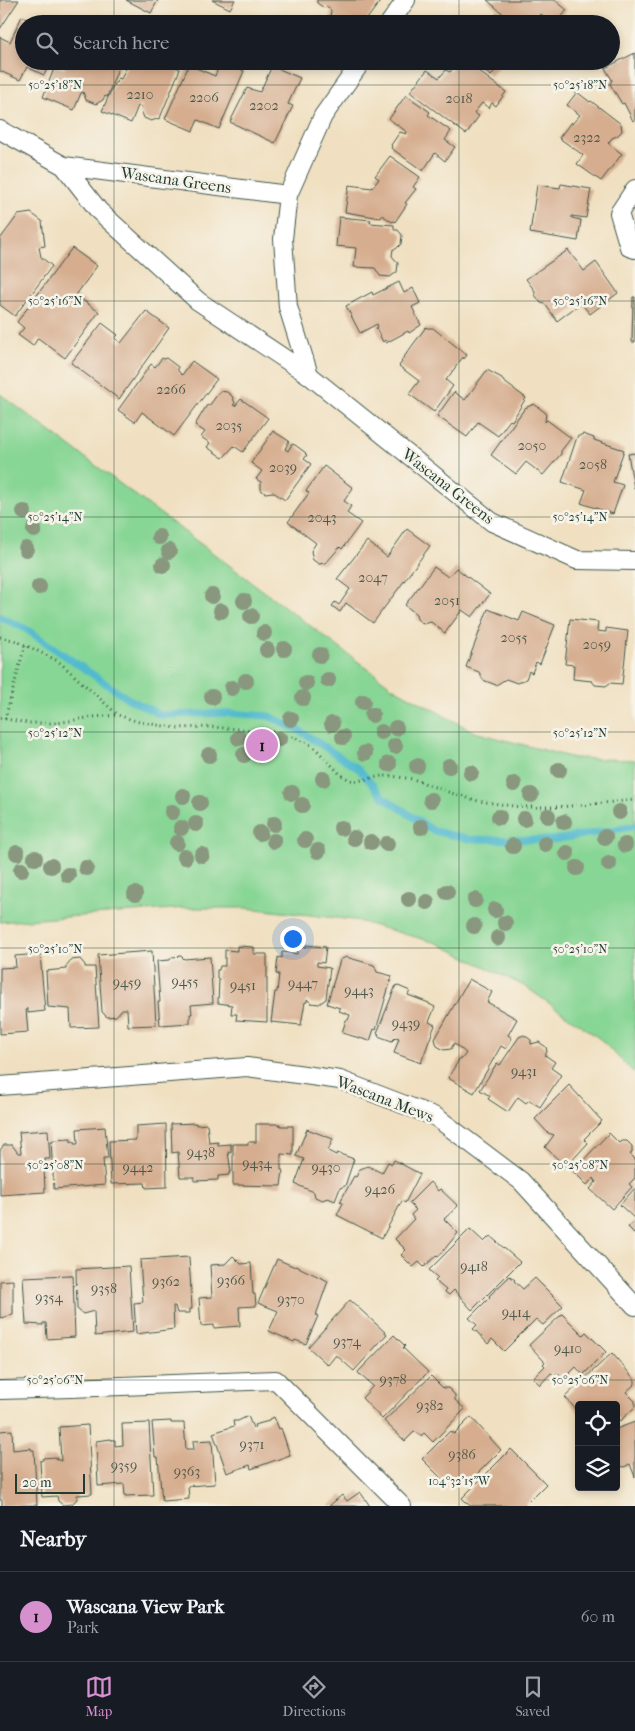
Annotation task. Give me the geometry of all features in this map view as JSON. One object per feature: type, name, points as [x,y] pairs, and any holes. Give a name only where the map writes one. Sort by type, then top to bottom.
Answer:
[{"type":"street","points":[[395,15],[406,0]]},
{"type":"street","points":[[309,375],[288,307],[283,239],[288,195],[323,116],[356,70]]},
{"type":"street","name":"Wascana Greens","points":[[0,130],[64,166],[288,195]]},
{"type":"street","name":"Wascana Greens","points":[[64,166],[99,211],[198,301],[309,375],[492,522],[577,560],[635,561]]},
{"type":"street","points":[[635,190],[620,213],[629,248],[635,249]]},
{"type":"street","name":"Wascana Mews","points":[[0,1086],[247,1067],[340,1080],[436,1117],[521,1181],[635,1306]]},
{"type":"street","points":[[0,1390],[276,1380],[402,1506]]},
{"type":"path","points":[[0,637],[25,645],[58,660],[118,715]]},
{"type":"path","points":[[5,719],[25,645]]},
{"type":"path","points":[[0,718],[28,723],[57,724],[93,717],[118,715],[139,722],[176,728],[243,728],[270,731],[294,737],[313,746],[341,775],[350,780],[357,781],[382,776],[413,779],[478,801],[521,807],[559,807],[635,800]]},
{"type":"green space","points":[[0,394],[392,687],[474,732],[574,758],[635,760],[635,1074],[600,1039],[526,987],[437,943],[354,920],[246,908],[186,908],[0,922]]},
{"type":"building","points":[[0,0],[19,0],[0,29]]},
{"type":"building","points":[[126,0],[158,0],[151,13]]},
{"type":"building","points":[[212,0],[235,0],[230,9]]},
{"type":"building","points":[[317,0],[378,0],[379,3],[370,15],[330,15],[331,10],[317,3]]},
{"type":"building","points":[[487,0],[555,0],[567,10],[563,15],[504,15]]},
{"type":"building","points":[[15,31],[15,70],[25,70],[20,80],[0,71],[0,37],[10,42]]},
{"type":"building","points":[[635,53],[635,120],[633,121],[624,103],[622,104],[610,84],[612,80],[606,70],[620,70],[620,60]]},
{"type":"building","points":[[33,70],[46,70],[44,75]]},
{"type":"building","points":[[53,70],[117,70],[107,97],[105,96],[103,100],[96,104],[86,100],[83,92],[74,110],[43,97]]},
{"type":"building","points":[[125,70],[180,70],[160,118],[151,121],[144,118],[141,110],[142,107],[138,106],[131,123],[102,111],[115,82],[118,78],[121,79]]},
{"type":"building","points":[[187,70],[201,70],[215,76],[217,70],[244,71],[219,129],[198,120],[193,131],[165,119]]},
{"type":"building","points":[[270,70],[281,70],[300,78],[288,104],[293,106],[275,143],[230,122],[247,88],[260,92]]},
{"type":"building","points":[[427,70],[439,78],[446,70],[450,72],[451,70],[477,70],[506,92],[496,106],[492,103],[489,108],[482,103],[474,113],[479,116],[466,134],[410,92]]},
{"type":"building","points":[[483,70],[495,70],[491,76]]},
{"type":"building","points":[[577,92],[621,124],[622,131],[608,143],[622,154],[601,181],[577,164],[583,155],[559,138],[571,122],[572,124],[580,115],[567,105]]},
{"type":"building","points":[[406,95],[430,112],[428,115],[451,131],[445,140],[455,147],[445,161],[435,153],[423,171],[391,148],[400,132],[406,134],[407,132],[389,119]]},
{"type":"building","points":[[390,156],[420,177],[413,187],[416,189],[405,203],[407,204],[395,222],[382,215],[381,218],[345,212],[349,185],[372,188],[379,179],[375,176]]},
{"type":"building","points":[[561,184],[591,189],[586,218],[572,216],[572,218],[581,220],[578,241],[530,233],[537,185],[560,188]]},
{"type":"building","points":[[31,213],[42,221],[45,246],[39,247],[41,257],[52,266],[15,316],[0,305],[0,239],[18,215]]},
{"type":"building","points":[[339,217],[371,220],[370,223],[394,225],[394,230],[398,230],[402,235],[401,244],[396,249],[393,249],[392,256],[398,263],[397,272],[390,277],[380,276],[375,268],[354,267],[356,248],[336,246]]},
{"type":"building","points":[[72,248],[97,266],[76,295],[99,312],[65,358],[38,338],[33,346],[18,335],[24,328],[17,322]]},
{"type":"building","points":[[568,250],[584,271],[596,262],[618,293],[590,314],[581,303],[557,321],[545,304],[541,303],[535,295],[535,291],[526,279]]},
{"type":"building","points":[[399,282],[404,293],[413,288],[420,303],[412,307],[421,325],[409,333],[408,331],[386,343],[385,340],[383,342],[376,328],[378,327],[377,324],[360,333],[346,306],[372,292],[373,295]]},
{"type":"building","points":[[633,297],[635,297],[635,342],[632,342]]},
{"type":"building","points":[[146,311],[169,328],[119,399],[71,363],[102,323],[118,335],[115,338],[121,343]]},
{"type":"building","points":[[426,327],[433,328],[467,355],[464,359],[463,357],[446,380],[453,386],[434,412],[409,394],[419,381],[399,366]]},
{"type":"building","points":[[162,358],[166,358],[178,367],[178,371],[182,375],[192,361],[217,379],[174,436],[142,412],[135,422],[118,410],[151,364],[155,367]]},
{"type":"building","points":[[487,370],[502,378],[503,381],[526,398],[512,421],[510,420],[498,436],[478,422],[467,437],[437,416],[454,392],[465,400]]},
{"type":"building","points":[[220,391],[227,392],[232,396],[235,403],[233,405],[235,406],[241,399],[268,418],[243,452],[234,446],[223,458],[207,447],[210,443],[201,437],[205,432],[195,425],[207,405],[209,406]]},
{"type":"building","points":[[534,404],[546,413],[545,422],[547,420],[571,438],[561,451],[561,454],[543,475],[526,462],[516,474],[491,455],[525,408]]},
{"type":"building","points":[[273,431],[289,441],[285,449],[288,451],[292,444],[295,445],[306,453],[307,455],[304,459],[311,464],[285,500],[273,492],[265,493],[261,490],[261,482],[256,479],[262,471],[251,463]]},
{"type":"building","points":[[583,434],[594,438],[594,440],[624,450],[613,482],[623,485],[613,514],[581,503],[586,490],[562,482],[577,437]]},
{"type":"building","points":[[635,453],[635,488],[634,488],[628,454]]},
{"type":"building","points":[[324,466],[353,488],[344,501],[351,506],[347,513],[361,523],[342,549],[340,547],[326,563],[319,564],[313,560],[311,551],[316,543],[288,522],[309,493],[306,491]]},
{"type":"building","points":[[407,529],[430,546],[373,623],[346,603],[340,612],[332,606],[335,602],[339,605],[350,589],[337,579],[367,541],[387,557]]},
{"type":"building","points":[[434,567],[448,577],[456,568],[490,594],[472,617],[462,610],[445,633],[431,622],[423,624],[417,619],[416,614],[405,605]]},
{"type":"building","points":[[488,609],[519,621],[523,612],[555,625],[540,664],[536,662],[532,673],[529,671],[526,679],[517,683],[506,679],[496,685],[483,680],[479,672],[466,667]]},
{"type":"building","points":[[570,619],[598,622],[597,631],[606,632],[606,628],[628,631],[622,684],[595,685],[592,681],[573,679],[574,665],[565,664]]},
{"type":"building","points":[[306,945],[326,947],[324,963],[317,962],[317,966],[330,968],[326,999],[319,1004],[311,1003],[307,999],[301,1025],[271,1022],[279,974],[276,974],[278,957],[282,958],[282,952],[297,954],[298,946],[306,947]]},
{"type":"building","points":[[237,946],[254,947],[254,954],[267,954],[267,1022],[236,1020],[237,1014],[231,1014],[232,1005],[218,1003],[219,979],[217,979],[217,970],[219,970],[220,966],[225,966],[225,950],[237,951]]},
{"type":"building","points":[[152,951],[156,1025],[128,1026],[127,1009],[122,1009],[116,1016],[107,1017],[102,1012],[98,955]]},
{"type":"building","points":[[40,954],[45,1011],[28,1013],[28,1009],[26,1009],[28,1032],[0,1034],[0,968],[16,967],[15,956]]},
{"type":"building","points":[[181,956],[184,959],[210,957],[213,1003],[191,1005],[190,1023],[160,1025],[157,961],[170,960],[172,957]]},
{"type":"building","points":[[346,957],[374,965],[377,972],[392,976],[376,1030],[374,1029],[370,1041],[342,1033],[346,1020],[348,1020],[350,1015],[339,1011],[340,1008],[327,1004],[340,960]]},
{"type":"building","points":[[80,959],[85,967],[95,967],[99,1027],[71,1028],[70,1009],[48,1007],[46,971],[66,969],[71,960]]},
{"type":"building","points":[[469,979],[492,992],[487,1002],[517,1019],[508,1035],[512,1038],[506,1049],[501,1046],[474,1093],[448,1078],[460,1058],[462,1059],[466,1053],[454,1043],[451,1049],[444,1050],[437,1046],[435,1039]]},
{"type":"building","points":[[396,985],[410,991],[408,995],[435,1007],[429,1022],[435,1025],[421,1063],[394,1053],[399,1038],[396,1037],[392,1041],[378,1036],[379,1034],[377,1033]]},
{"type":"building","points":[[524,1035],[531,1040],[531,1044],[539,1042],[546,1047],[547,1052],[545,1055],[555,1062],[551,1068],[561,1075],[540,1107],[529,1100],[526,1103],[518,1097],[508,1112],[488,1099],[490,1096],[480,1090],[497,1063],[500,1065],[519,1037]]},
{"type":"building","points":[[569,1085],[602,1121],[584,1139],[588,1143],[566,1167],[545,1147],[554,1135],[548,1133],[535,1119]]},
{"type":"building","points":[[196,1123],[196,1125],[207,1124],[209,1143],[218,1142],[218,1145],[231,1144],[231,1152],[228,1152],[231,1172],[229,1172],[229,1175],[218,1176],[218,1180],[194,1181],[194,1177],[180,1177],[178,1152],[172,1153],[171,1124]]},
{"type":"building","points":[[166,1124],[167,1187],[146,1188],[145,1183],[111,1184],[109,1141],[136,1140],[136,1126]]},
{"type":"building","points":[[256,1124],[293,1126],[293,1155],[281,1154],[281,1170],[283,1170],[281,1186],[233,1185],[233,1144],[256,1142]]},
{"type":"building","points":[[105,1127],[108,1158],[103,1158],[105,1185],[54,1189],[51,1142],[53,1140],[71,1139],[71,1142],[74,1141],[74,1144],[78,1144],[77,1129]]},
{"type":"building","points":[[307,1129],[333,1139],[328,1151],[354,1159],[345,1186],[340,1188],[335,1201],[328,1198],[322,1200],[315,1197],[314,1192],[295,1184],[304,1159],[296,1156]]},
{"type":"building","points":[[48,1130],[50,1159],[45,1159],[45,1192],[0,1195],[0,1150],[4,1145],[12,1145],[18,1153],[21,1153],[19,1132]]},
{"type":"building","points":[[609,1133],[619,1143],[627,1141],[632,1146],[632,1153],[630,1154],[635,1159],[635,1178],[629,1184],[632,1187],[612,1209],[590,1189],[596,1182],[593,1178],[587,1185],[573,1171]]},
{"type":"building","points":[[394,1160],[420,1174],[405,1203],[402,1201],[382,1238],[337,1215],[343,1203],[340,1202],[354,1176],[356,1177],[360,1169],[368,1166],[382,1173],[388,1162],[392,1164]]},
{"type":"building","points":[[430,1182],[438,1191],[440,1189],[458,1206],[444,1219],[458,1233],[438,1257],[437,1255],[424,1267],[419,1262],[413,1267],[401,1255],[406,1250],[395,1239],[414,1219],[411,1215],[416,1210],[409,1203]]},
{"type":"building","points":[[635,1188],[635,1219],[620,1205]]},
{"type":"building","points":[[635,1221],[635,1234],[628,1227]]},
{"type":"building","points":[[470,1229],[484,1242],[490,1236],[520,1262],[472,1310],[454,1290],[449,1295],[445,1292],[446,1290],[435,1281],[438,1278],[429,1270]]},
{"type":"building","points":[[233,1256],[241,1264],[251,1263],[253,1294],[255,1294],[256,1306],[239,1307],[240,1326],[214,1328],[214,1325],[201,1326],[199,1298],[212,1297],[210,1265],[225,1264]]},
{"type":"building","points":[[189,1257],[192,1309],[190,1309],[190,1313],[177,1313],[175,1306],[173,1306],[174,1329],[136,1334],[134,1303],[143,1302],[140,1260]]},
{"type":"building","points":[[277,1259],[328,1281],[316,1315],[318,1316],[306,1344],[295,1340],[294,1342],[269,1331],[278,1311],[258,1303]]},
{"type":"building","points":[[129,1266],[133,1332],[95,1336],[94,1311],[83,1314],[77,1309],[76,1269]]},
{"type":"building","points":[[73,1276],[75,1337],[47,1339],[46,1323],[43,1323],[43,1325],[26,1324],[23,1277]]},
{"type":"building","points":[[510,1276],[523,1289],[535,1278],[563,1306],[543,1325],[536,1319],[504,1351],[492,1339],[488,1344],[473,1329],[477,1325],[469,1318]]},
{"type":"building","points":[[13,1280],[13,1315],[0,1318],[0,1281]]},
{"type":"building","points":[[350,1300],[387,1334],[354,1371],[336,1355],[328,1365],[308,1347]]},
{"type":"building","points":[[562,1314],[583,1335],[586,1332],[606,1352],[583,1375],[576,1367],[564,1379],[557,1373],[554,1375],[551,1373],[540,1385],[533,1378],[545,1366],[543,1364],[545,1362],[529,1345]]},
{"type":"building","points":[[394,1335],[405,1346],[403,1348],[428,1372],[382,1419],[362,1398],[373,1386],[358,1372]]},
{"type":"building","points":[[612,1353],[635,1380],[635,1384],[626,1392],[635,1401],[635,1407],[620,1421],[620,1401],[575,1401],[575,1408],[565,1397]]},
{"type":"building","points":[[431,1376],[443,1388],[448,1388],[455,1395],[455,1400],[465,1409],[433,1442],[424,1433],[421,1436],[415,1431],[405,1441],[384,1421]]},
{"type":"building","points":[[248,1416],[253,1428],[255,1427],[254,1425],[269,1421],[269,1419],[274,1417],[279,1429],[281,1428],[290,1455],[251,1469],[250,1465],[227,1473],[213,1433],[234,1426],[233,1421],[238,1421]]},
{"type":"building","points":[[471,1417],[501,1450],[471,1480],[466,1483],[452,1483],[450,1481],[447,1484],[422,1459],[450,1431],[454,1434]]},
{"type":"building","points":[[171,1421],[171,1423],[184,1423],[186,1449],[194,1449],[193,1441],[212,1440],[215,1484],[188,1486],[189,1499],[162,1501],[158,1457],[155,1457],[152,1422]]},
{"type":"building","points":[[635,1422],[635,1477],[630,1464],[624,1467],[620,1466],[620,1428]]},
{"type":"building","points":[[149,1423],[153,1495],[125,1496],[124,1484],[98,1486],[96,1441],[111,1439],[115,1440],[115,1446],[123,1445],[122,1424]]},
{"type":"building","points":[[88,1425],[92,1494],[77,1495],[77,1499],[72,1504],[63,1505],[58,1501],[57,1496],[42,1497],[40,1461],[43,1458],[56,1457],[56,1459],[61,1461],[59,1427]]},
{"type":"building","points":[[12,1430],[13,1450],[31,1448],[31,1450],[34,1450],[37,1505],[2,1506],[2,1500],[0,1500],[0,1431]]},
{"type":"building","points":[[511,1449],[546,1484],[524,1506],[470,1506],[462,1498]]},
{"type":"building","points":[[360,1492],[370,1506],[329,1506],[342,1495],[347,1501]]},
{"type":"waterway","points":[[0,617],[26,629],[127,698],[161,715],[228,713],[269,716],[300,731],[359,769],[383,797],[434,831],[469,839],[553,840],[635,826]]},
{"type":"place","name":"Wascana View Park","points":[[262,745]]}]
